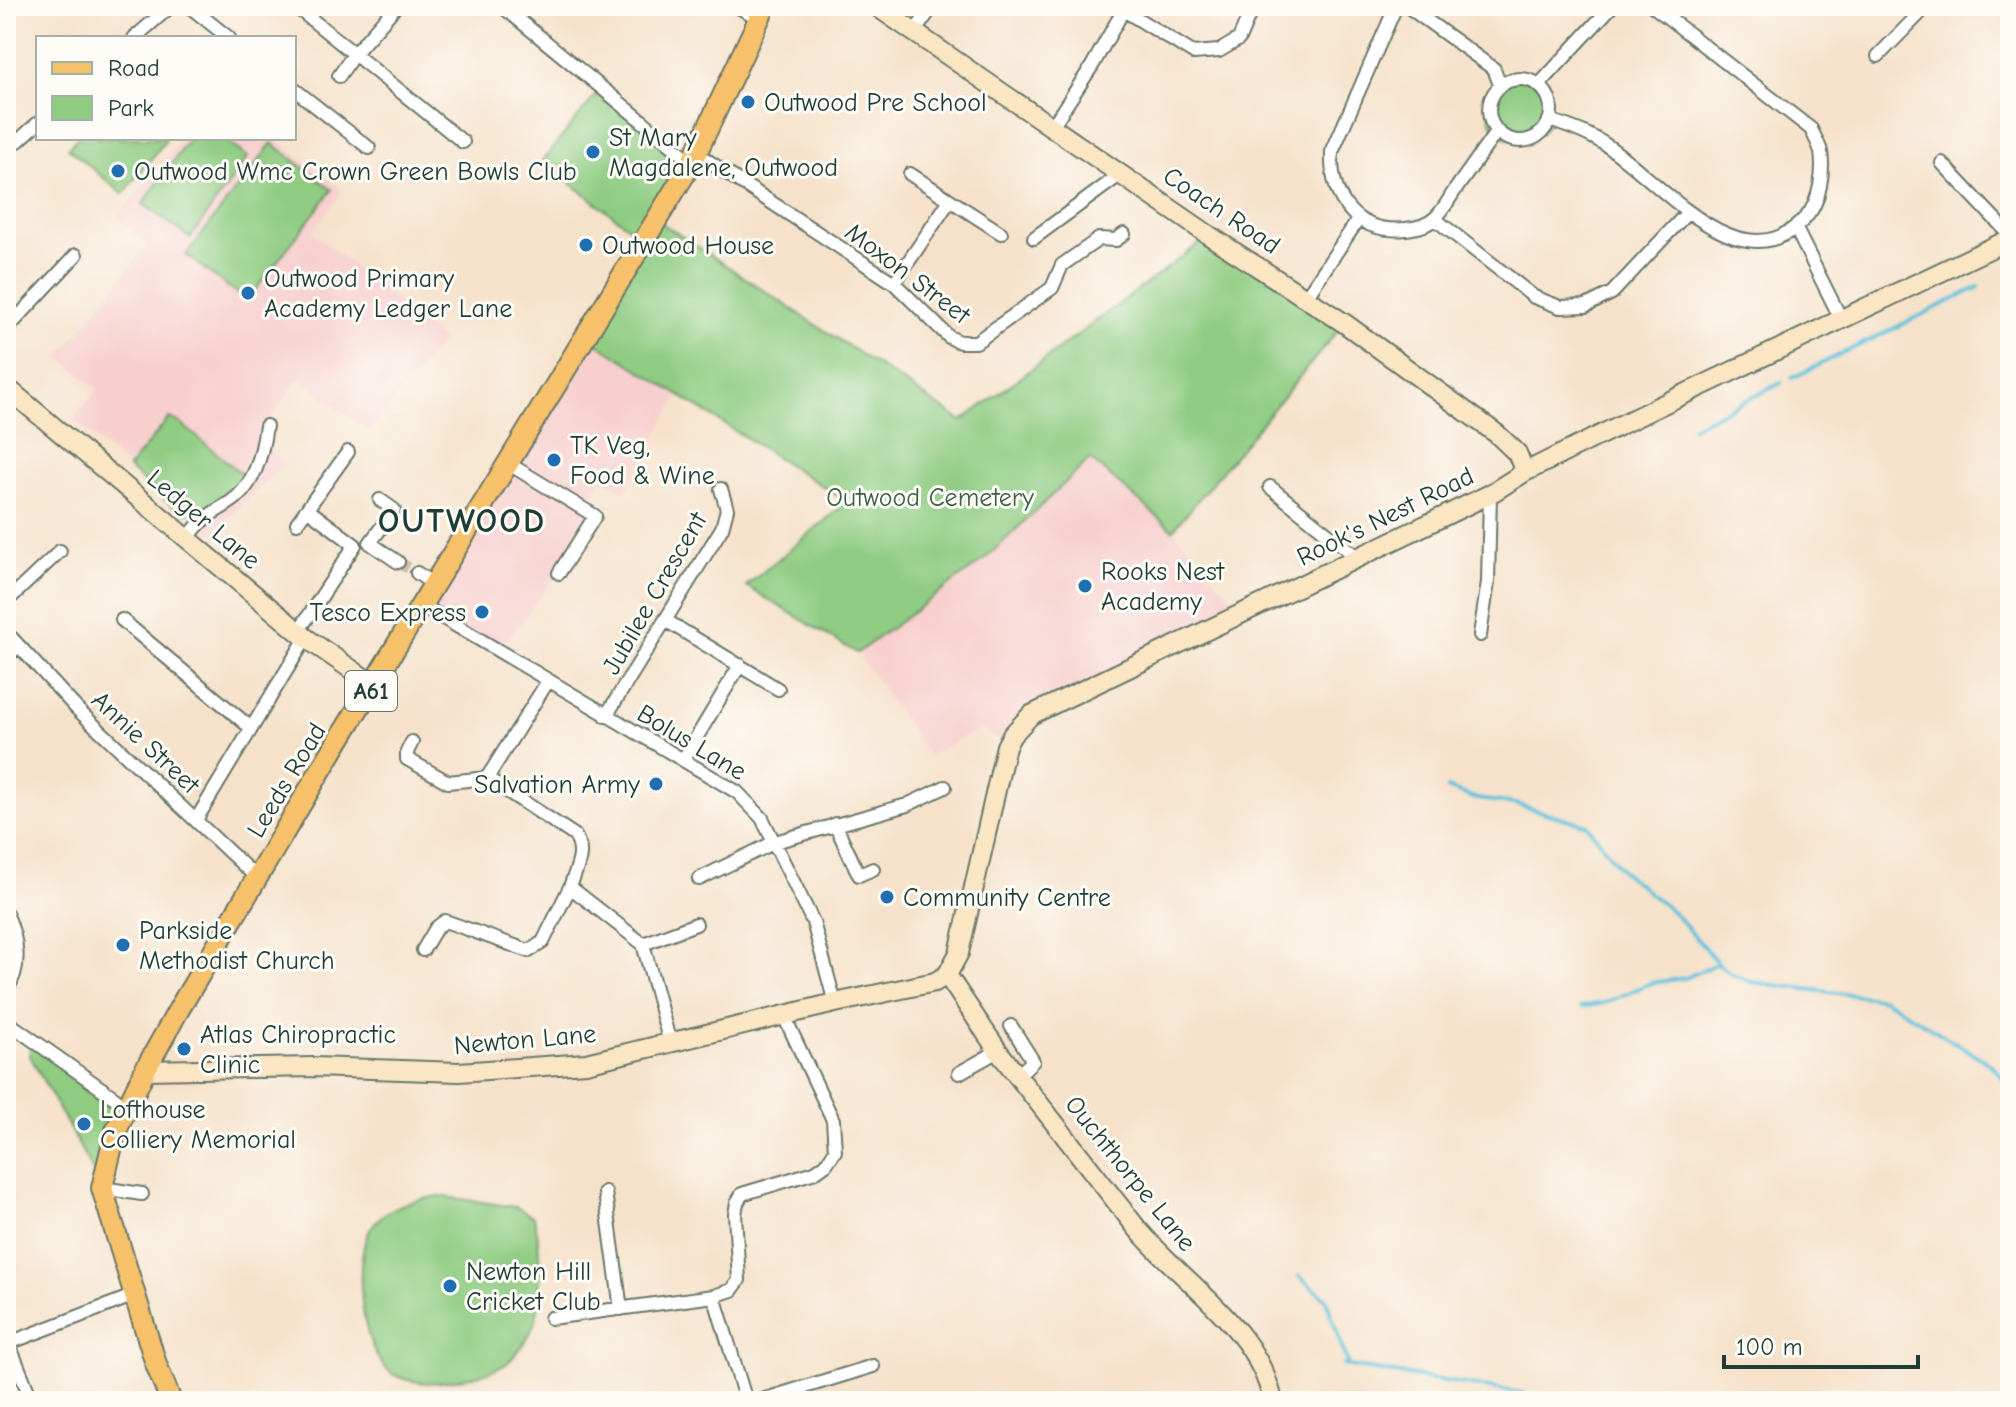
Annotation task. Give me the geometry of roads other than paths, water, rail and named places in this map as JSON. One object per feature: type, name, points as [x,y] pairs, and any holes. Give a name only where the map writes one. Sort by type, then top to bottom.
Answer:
[{"type":"main road","name":"Leeds Road","points":[[171,1401],[102,1188],[111,1143],[126,1106],[374,685],[694,158],[762,12]]},
{"type":"street","points":[[136,36],[171,6]]},
{"type":"street","points":[[189,6],[226,36]]},
{"type":"street","points":[[295,6],[463,142]]},
{"type":"street","points":[[339,76],[396,6]]},
{"type":"street","name":"Moxon Street","points":[[502,6],[694,158],[894,283],[949,337],[960,342],[976,342],[1052,288],[1062,265],[1099,239],[1116,240],[1124,234]]},
{"type":"street","points":[[736,6],[762,12]]},
{"type":"street","name":"Coach Road","points":[[876,6],[1210,236],[1306,297],[1497,434],[1517,453],[1525,472]]},
{"type":"street","points":[[915,31],[933,6]]},
{"type":"street","points":[[1053,125],[1092,66],[1120,8],[1193,53],[1219,51],[1239,39],[1253,6]]},
{"type":"street","points":[[1396,6],[1332,152],[1332,172],[1341,199],[1358,220],[1379,228],[1395,230],[1418,227],[1435,219],[1497,131]]},
{"type":"street","points":[[1407,6],[1494,69],[1500,85]]},
{"type":"street","points":[[1539,85],[1612,6]]},
{"type":"street","points":[[1549,120],[1581,130],[1608,146],[1688,212],[1736,239],[1771,239],[1796,229],[1814,208],[1821,181],[1821,152],[1811,129],[1653,6]]},
{"type":"street","points":[[1878,56],[1927,6]]},
{"type":"street","points":[[1520,79],[1539,85],[1550,101],[1549,120],[1537,136],[1527,140],[1507,138],[1497,131],[1489,116],[1489,105],[1500,85],[1520,79]]},
{"type":"street","points":[[296,91],[369,148]]},
{"type":"street","points":[[6,145],[18,141],[36,125]]},
{"type":"street","points":[[1942,163],[2010,237]]},
{"type":"street","points":[[910,174],[1001,233]]},
{"type":"street","points":[[1034,238],[1121,174]]},
{"type":"street","points":[[894,283],[950,200]]},
{"type":"street","points":[[1435,219],[1534,297],[1560,307],[1573,307],[1586,306],[1612,293],[1688,212]]},
{"type":"street","points":[[1306,297],[1358,220]]},
{"type":"street","points":[[1796,229],[1841,319]]},
{"type":"street","name":"Rook's Nest Road","points":[[947,975],[959,953],[1002,757],[1012,735],[1046,706],[1490,494],[1525,472],[2010,237]]},
{"type":"street","points":[[6,330],[76,255]]},
{"type":"street","name":"Ledger Lane","points":[[6,387],[302,635],[374,685]]},
{"type":"street","points":[[187,539],[203,517],[241,493],[261,458],[266,426]]},
{"type":"street","points":[[297,523],[348,452]]},
{"type":"street","points":[[509,464],[595,516],[559,573]]},
{"type":"street","points":[[1270,487],[1358,558]]},
{"type":"street","name":"Jubilee Crescent","points":[[606,716],[722,528],[727,509],[721,489]]},
{"type":"street","points":[[1480,635],[1488,582],[1490,494]]},
{"type":"street","points":[[380,500],[394,510],[370,543],[398,562]]},
{"type":"street","points":[[196,820],[355,545],[307,509]]},
{"type":"street","points":[[6,602],[60,551]]},
{"type":"street","points":[[417,573],[436,586]]},
{"type":"street","name":"Bolus Lane","points":[[423,606],[737,792],[762,818],[813,922],[835,1003]]},
{"type":"street","points":[[122,620],[251,728]]},
{"type":"street","points":[[665,620],[778,689]]},
{"type":"street","name":"Annie Street","points":[[6,632],[78,710],[258,879]]},
{"type":"street","points":[[6,657],[19,646]]},
{"type":"street","points":[[683,760],[740,665]]},
{"type":"street","points":[[487,778],[548,681]]},
{"type":"street","points":[[412,742],[407,759],[448,782],[487,778],[574,835],[581,844],[581,856],[570,887],[543,942],[529,951],[445,921],[436,928],[423,950]]},
{"type":"street","points":[[699,879],[775,842],[907,805],[945,787]]},
{"type":"street","points":[[835,824],[859,875],[873,869]]},
{"type":"street","points":[[570,887],[643,944],[670,1043]]},
{"type":"street","points":[[6,913],[14,930],[17,955],[12,982],[6,990]]},
{"type":"street","points":[[643,944],[696,924]]},
{"type":"street","name":"Newton Lane","points":[[145,1070],[314,1067],[459,1072],[586,1063],[835,1003],[923,986],[947,975]]},
{"type":"street","name":"Ouchthorpe Lane","points":[[947,975],[998,1051],[1155,1250],[1235,1327],[1262,1367],[1273,1401]]},
{"type":"street","points":[[551,1318],[714,1296],[732,1290],[739,1280],[735,1214],[742,1194],[815,1172],[826,1164],[835,1151],[833,1120],[784,1016]]},
{"type":"street","points":[[6,1021],[126,1106]]},
{"type":"street","points":[[1011,1026],[1033,1061],[1018,1075]]},
{"type":"street","points":[[959,1073],[998,1051]]},
{"type":"street","points":[[102,1188],[142,1194]]},
{"type":"street","points":[[605,1192],[621,1309]]},
{"type":"street","points":[[32,1401],[8,1340],[135,1295]]},
{"type":"street","points":[[714,1296],[746,1401]]},
{"type":"street","points":[[759,1401],[873,1366]]},
{"type":"waterway","points":[[1792,378],[1979,287]]},
{"type":"waterway","points":[[1692,427],[1781,383]]},
{"type":"waterway","points":[[1447,788],[1477,799],[1515,804],[1587,825],[1623,872],[1674,913],[1730,973],[1751,982],[1884,999],[1994,1067],[2010,1086]]},
{"type":"waterway","points":[[1581,1007],[1604,1003],[1651,983],[1685,978],[1718,963]]},
{"type":"waterway","points":[[1299,1276],[1326,1299],[1348,1365]]},
{"type":"waterway","points":[[1343,1365],[1522,1393],[1537,1401]]},
{"type":"waterway","points":[[1074,1401],[1110,1397],[1130,1401]]},
{"type":"tunnel","points":[[398,562],[417,573]]},
{"type":"place","name":"Outwood Pre School","points":[[748,102]]},
{"type":"place","name":"St Mary Magdalene, Outwood","points":[[593,152]]},
{"type":"place","name":"Outwood Wmc Crown Green Bowls Club","points":[[118,171]]},
{"type":"place","name":"Outwood House","points":[[586,245]]},
{"type":"place","name":"Outwood Primary Academy Ledger Lane","points":[[248,293]]},
{"type":"place","name":"TK Veg, Food & Wine","points":[[554,460]]},
{"type":"place","name":"Rooks Nest Academy","points":[[1085,586]]},
{"type":"place","name":"Tesco Express","points":[[482,612]]},
{"type":"place","name":"Salvation Army","points":[[656,784]]},
{"type":"place","name":"Community Centre","points":[[887,897]]},
{"type":"place","name":"Parkside Methodist Church","points":[[123,945]]},
{"type":"place","name":"Atlas Chiropractic Clinic","points":[[184,1049]]},
{"type":"place","name":"Lofthouse Colliery Memorial","points":[[84,1124]]},
{"type":"place","name":"Newton Hill Cricket Club","points":[[450,1286]]},
{"type":"district","name":"OUTWOOD","points":[[462,520]]},
{"type":"park label","name":"Outwood Cemetery","points":[[930,497]]}]
